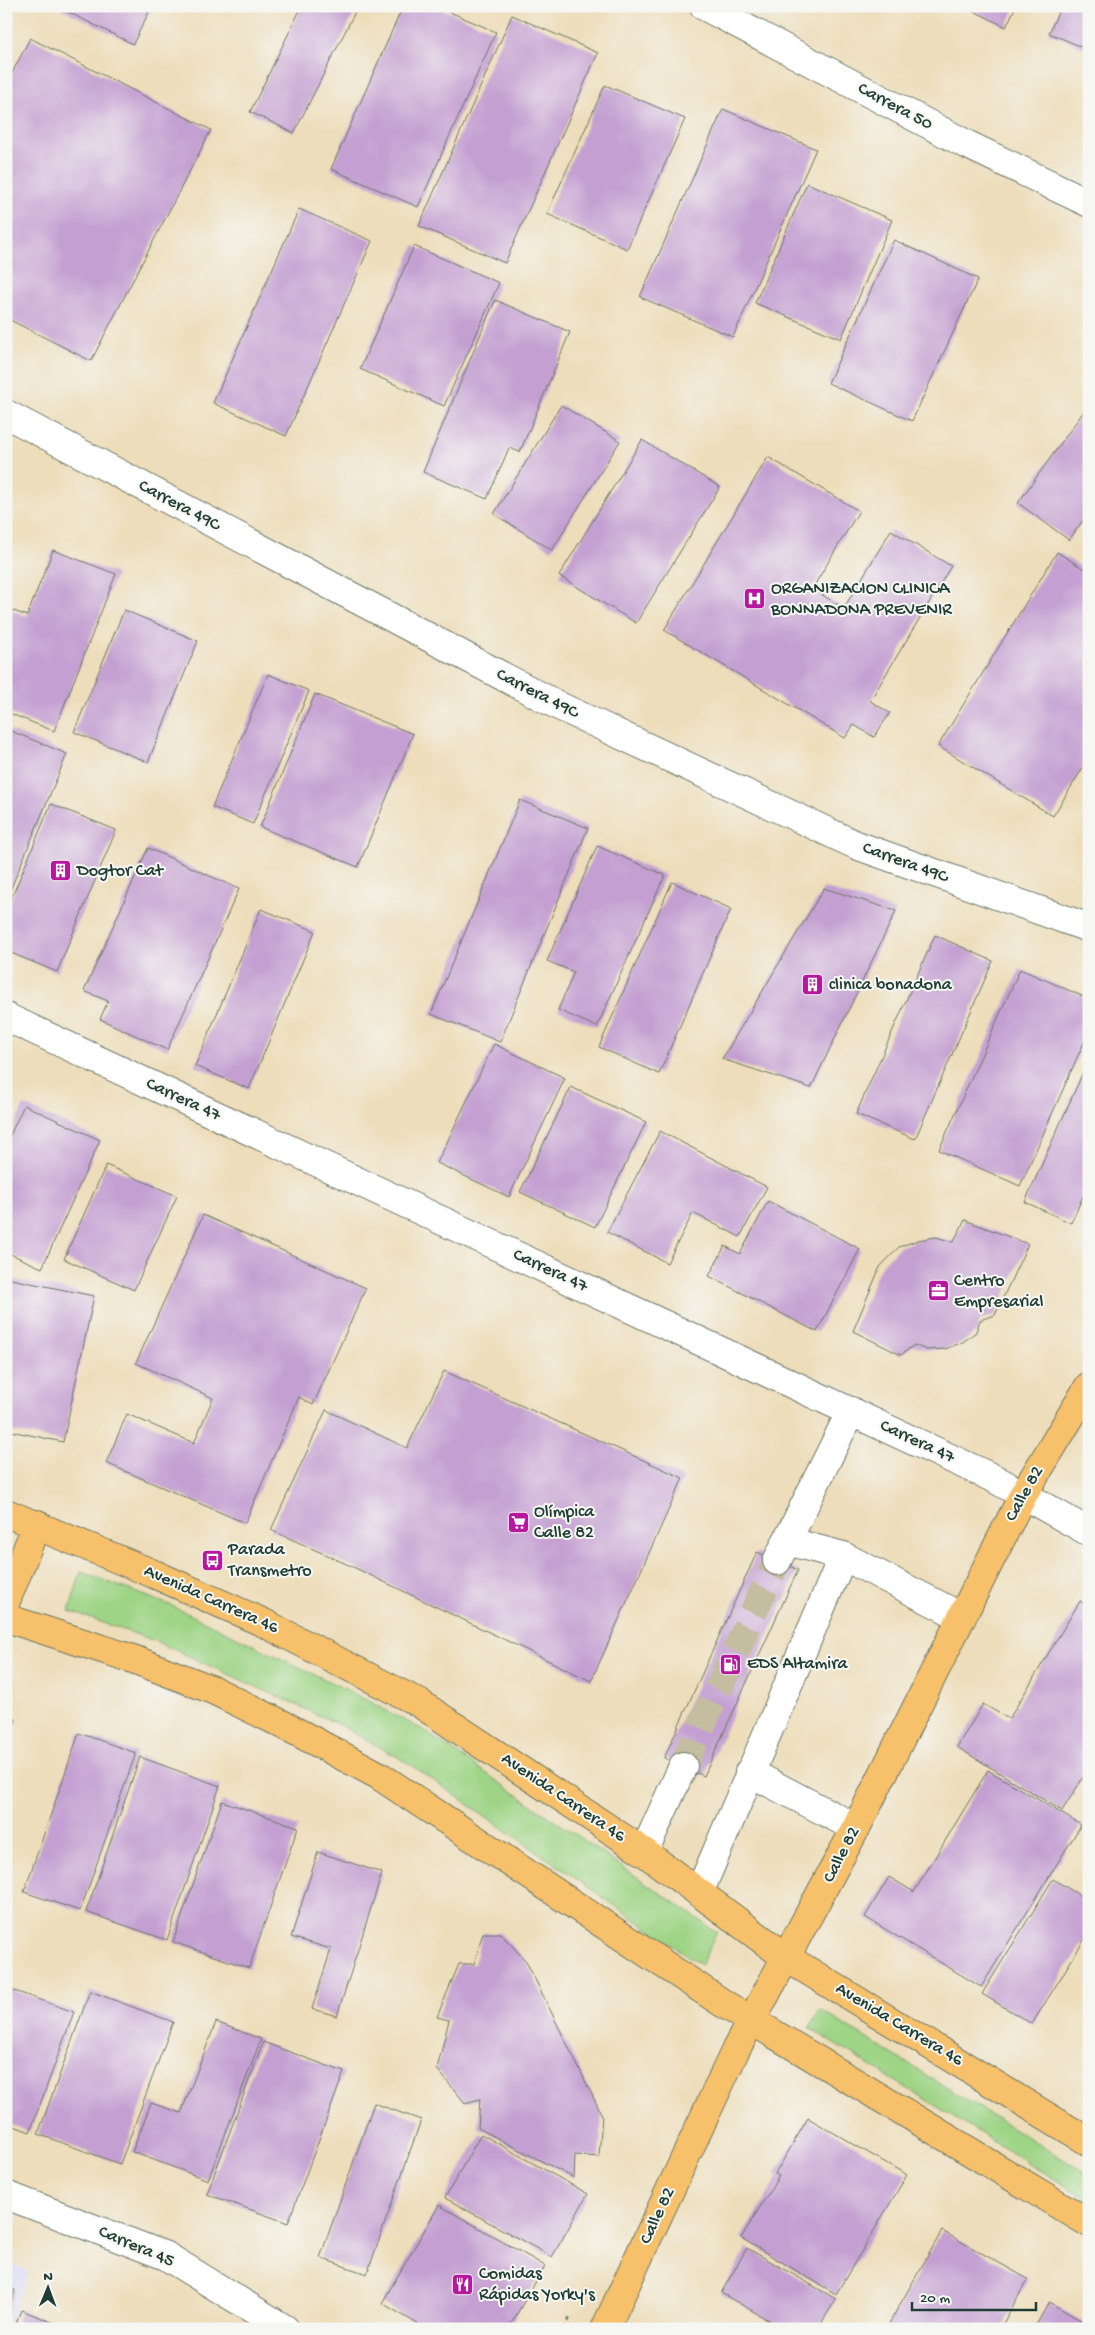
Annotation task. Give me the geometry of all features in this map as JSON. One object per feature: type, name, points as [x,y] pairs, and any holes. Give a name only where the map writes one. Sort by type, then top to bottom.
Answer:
[{"type":"main road","name":"Calle 82","points":[[605,2329],[736,2049],[856,1828],[1023,1495],[1089,1386]]},
{"type":"main road","name":"Avenida Carrera 46","points":[[6,1513],[37,1524],[264,1623],[419,1703],[644,1852],[787,1958],[1089,2142]]},
{"type":"main road","points":[[6,1601],[37,1524]]},
{"type":"main road","points":[[6,1618],[133,1660],[212,1690],[282,1724],[361,1766],[752,2021],[1089,2223]]},
{"type":"street","name":"Carrera 50","points":[[704,6],[966,144],[1089,203]]},
{"type":"street","name":"Carrera 49C","points":[[6,414],[561,707],[856,845],[1089,928]]},
{"type":"street","name":"Carrera 47","points":[[6,1018],[851,1410],[995,1479],[1089,1532]]},
{"type":"street","points":[[851,1410],[782,1551],[843,1556],[962,1617]]},
{"type":"street","points":[[699,1893],[749,1772],[843,1556]]},
{"type":"street","points":[[644,1852],[683,1766]]},
{"type":"street","points":[[749,1772],[856,1828]]},
{"type":"street","name":"Carrera 45","points":[[6,2195],[166,2256],[285,2329]]},
{"type":"path","points":[[564,2329],[573,2311]]},
{"type":"shaded area","points":[[6,2263],[29,2271],[8,2329],[6,2329]]},
{"type":"green space","points":[[81,1572],[170,1605],[351,1692],[423,1730],[717,1932],[701,1965],[410,1764],[336,1723],[155,1641],[69,1611]]},
{"type":"green space","points":[[820,2010],[1089,2175],[1089,2200],[809,2028]]},
{"type":"building","points":[[56,6],[152,6],[133,44]]},
{"type":"building","points":[[302,6],[358,6],[294,133],[250,112]]},
{"type":"building","points":[[403,6],[436,6],[496,32],[418,207],[331,169]]},
{"type":"building","points":[[964,6],[1016,6],[1006,27]]},
{"type":"building","points":[[1061,6],[1089,6],[1089,50],[1049,33]]},
{"type":"building","points":[[512,15],[598,53],[505,263],[419,226]]},
{"type":"building","points":[[30,38],[211,130],[91,361],[6,318],[6,85]]},
{"type":"building","points":[[605,85],[685,119],[627,249],[547,214]]},
{"type":"building","points":[[723,109],[816,149],[733,337],[640,297]]},
{"type":"building","points":[[807,183],[892,220],[841,339],[755,303]]},
{"type":"building","points":[[299,209],[372,241],[286,436],[213,403]]},
{"type":"building","points":[[894,240],[978,279],[912,421],[828,383]]},
{"type":"building","points":[[414,246],[499,283],[444,406],[360,369]]},
{"type":"building","points":[[495,300],[570,332],[520,452],[509,448],[487,499],[423,472]]},
{"type":"building","points":[[1089,404],[1089,512],[1069,540],[1018,503]]},
{"type":"building","points":[[561,405],[620,441],[552,550],[494,514]]},
{"type":"building","points":[[642,440],[720,487],[636,623],[559,576]]},
{"type":"building","name":"ORGANIZACION CLINICA BONNADONA PREVENIR","points":[[768,457],[859,511],[812,589],[844,608],[891,530],[951,566],[870,701],[890,713],[874,737],[854,725],[845,738],[664,630]]},
{"type":"building","points":[[53,550],[116,574],[54,731],[6,712],[6,608],[27,616]]},
{"type":"building","points":[[1057,552],[1089,572],[1089,758],[1053,816],[938,746]]},
{"type":"building","points":[[124,610],[198,641],[148,762],[74,732]]},
{"type":"building","points":[[268,674],[309,691],[253,824],[212,807]]},
{"type":"building","points":[[315,694],[413,734],[358,867],[260,827]]},
{"type":"building","points":[[6,729],[67,754],[6,900]]},
{"type":"building","points":[[520,800],[588,828],[500,1042],[431,1014]]},
{"type":"building","name":"Dogtor Cat","points":[[51,804],[116,830],[57,972],[6,951],[6,911]]},
{"type":"building","points":[[597,846],[665,875],[597,1027],[558,1010],[574,972],[547,961]]},
{"type":"building","points":[[148,848],[239,889],[167,1050],[100,1019],[108,1001],[84,991]]},
{"type":"building","points":[[672,882],[731,909],[659,1074],[599,1047]]},
{"type":"building","name":"clinica bonadona","points":[[824,888],[896,911],[811,1088],[722,1059]]},
{"type":"building","points":[[261,909],[315,931],[249,1089],[195,1066]]},
{"type":"building","points":[[935,935],[993,961],[915,1139],[856,1114]]},
{"type":"building","points":[[1020,969],[1089,999],[1089,1031],[1020,1186],[939,1150]]},
{"type":"building","points":[[494,1044],[565,1078],[509,1197],[437,1163]]},
{"type":"building","points":[[1089,1059],[1089,1183],[1071,1223],[1025,1202]]},
{"type":"building","points":[[571,1087],[646,1122],[595,1227],[520,1192]]},
{"type":"building","points":[[24,1105],[100,1140],[42,1268],[6,1252],[6,1144]]},
{"type":"building","points":[[660,1131],[767,1187],[740,1237],[693,1213],[667,1263],[607,1232]]},
{"type":"building","points":[[106,1165],[177,1196],[134,1290],[64,1259]]},
{"type":"building","points":[[768,1201],[860,1249],[817,1332],[709,1276],[725,1246],[740,1254]]},
{"type":"building","points":[[203,1215],[366,1288],[313,1405],[299,1397],[245,1523],[106,1463],[127,1414],[194,1443],[213,1398],[136,1363]]},
{"type":"building","name":"Centro Empresarial","points":[[965,1220],[1028,1244],[995,1315],[980,1320],[976,1332],[963,1342],[945,1349],[927,1350],[914,1345],[901,1355],[853,1331],[880,1267],[899,1247],[918,1240],[936,1237],[953,1242]]},
{"type":"building","points":[[6,1278],[94,1296],[63,1442],[6,1430]]},
{"type":"building","name":"Olímpica Calle 82","points":[[444,1371],[683,1478],[591,1681],[353,1567],[271,1530],[326,1410],[407,1448]]},
{"type":"building","name":"EDS Altamira","points":[[757,1552],[798,1570],[704,1776],[664,1758]]},
{"type":"building","points":[[1080,1601],[1089,1607],[1089,1768],[1062,1811],[957,1747],[983,1704],[1009,1719]]},
{"type":"building","points":[[6,1716],[16,1719],[7,1747],[6,1747]]},
{"type":"building","points":[[79,1733],[136,1753],[80,1911],[24,1892]]},
{"type":"building","points":[[140,1757],[220,1786],[167,1940],[86,1912]]},
{"type":"building","points":[[988,1770],[1081,1825],[981,1987],[865,1917],[889,1877],[914,1892]]},
{"type":"building","points":[[222,1801],[298,1827],[249,1968],[173,1942]]},
{"type":"building","points":[[318,1852],[382,1873],[337,2016],[312,2009],[331,1949],[291,1937]]},
{"type":"building","points":[[1053,1879],[1089,1901],[1089,1932],[1032,2024],[982,1994]]},
{"type":"building","points":[[483,1933],[500,1933],[526,1961],[602,2115],[599,2157],[575,2155],[574,2178],[478,2128],[480,2099],[465,2103],[437,2069],[449,2020],[437,2017],[459,1964],[474,1964]]},
{"type":"building","points":[[6,1988],[74,2012],[30,2132],[6,2123]]},
{"type":"building","points":[[90,1991],[173,2022],[120,2164],[38,2134]]},
{"type":"building","points":[[216,2022],[261,2039],[208,2180],[132,2152],[151,2103],[181,2113]]},
{"type":"building","points":[[263,2042],[344,2072],[288,2223],[207,2194]]},
{"type":"building","points":[[374,2103],[421,2120],[367,2274],[320,2258]]},
{"type":"building","points":[[808,2118],[907,2175],[836,2294],[741,2238],[779,2176],[775,2174]]},
{"type":"building","points":[[481,2134],[588,2194],[552,2257],[445,2198]]},
{"type":"building","name":"Comidas Rápidas Yorky's","points":[[439,2205],[545,2266],[508,2329],[426,2329],[382,2303]]},
{"type":"building","points":[[942,2231],[1028,2279],[1000,2329],[886,2329]]},
{"type":"building","points":[[747,2248],[836,2299],[818,2329],[784,2329],[721,2293]]},
{"type":"building","points":[[6,2287],[15,2290],[7,2316],[6,2316]]},
{"type":"building","points":[[1049,2302],[1089,2325],[1089,2329],[1034,2329]]},
{"type":"building","points":[[21,2310],[70,2329],[14,2329]]},
{"type":"tunnel","points":[[683,1766],[777,1561]]},
{"type":"place","name":"ORGANIZACION CLINICA BONNADONA PREVENIR","points":[[755,599]]},
{"type":"place","name":"Dogtor Cat","points":[[61,871]]},
{"type":"place","name":"clinica bonadona","points":[[813,985]]},
{"type":"place","name":"Centro Empresarial","points":[[938,1291]]},
{"type":"place","name":"Olímpica Calle 82","points":[[518,1522]]},
{"type":"place","name":"Parada Transmetro","points":[[212,1560]]},
{"type":"place","name":"EDS Altamira","points":[[731,1664]]},
{"type":"place","name":"Comidas Rápidas Yorky's","points":[[463,2284]]}]
